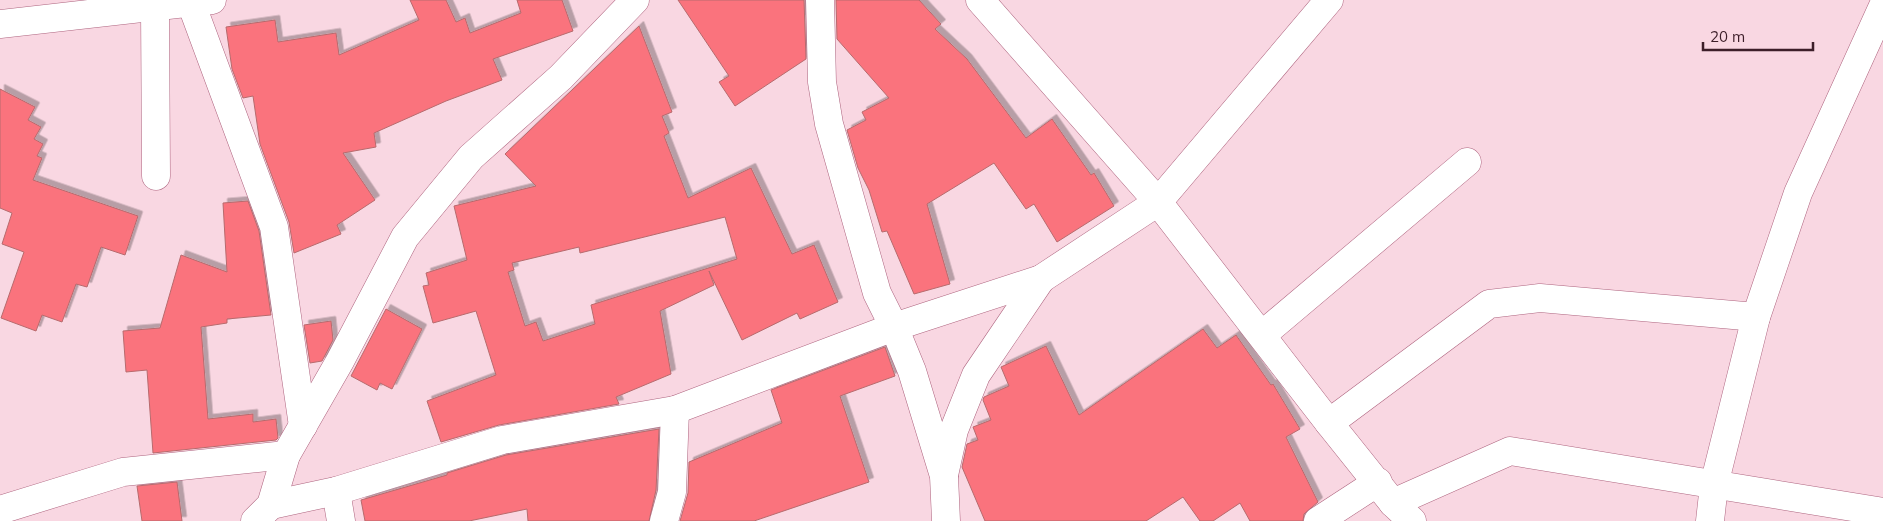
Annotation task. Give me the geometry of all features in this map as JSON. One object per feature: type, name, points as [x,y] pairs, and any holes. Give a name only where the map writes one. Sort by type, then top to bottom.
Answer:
[{"type":"street","points":[[263,513],[286,455],[340,361],[405,237],[471,157],[562,77],[635,0]]},
{"type":"street","points":[[820,0],[822,82],[829,124],[877,293],[894,326],[912,372],[944,476],[946,521]]},
{"type":"street","points":[[980,0],[1158,202],[1329,423],[1395,502]]},
{"type":"street","points":[[263,513],[502,440],[675,410],[894,326],[1041,279],[1158,202],[1329,0]]},
{"type":"street","points":[[0,24],[198,1],[274,227],[303,426]]},
{"type":"street","points":[[1710,521],[1714,485],[1756,317],[1798,193],[1883,6]]},
{"type":"street","points":[[155,7],[156,176]]},
{"type":"street","points":[[1262,335],[1467,162]]},
{"type":"street","points":[[944,476],[954,430],[976,375],[1041,279]]},
{"type":"street","points":[[1329,423],[1489,304],[1540,298],[1756,317]]},
{"type":"street","points":[[664,521],[672,492],[675,410]]},
{"type":"street","points":[[1318,521],[1395,502],[1510,451],[1883,512]]},
{"type":"street","points":[[0,510],[123,472],[286,455]]},
{"type":"street","points":[[336,491],[341,521]]},
{"type":"building","points":[[410,0],[446,0],[456,22],[465,18],[470,33],[521,13],[517,0],[562,0],[573,31],[493,59],[502,80],[446,101],[374,133],[376,147],[343,153],[375,200],[337,225],[341,234],[294,253],[289,222],[260,144],[253,96],[243,98],[232,69],[226,27],[275,20],[278,42],[336,33],[339,55],[419,20]]},
{"type":"building","points":[[678,0],[804,0],[806,59],[735,106],[719,82],[729,76]]},
{"type":"building","points":[[836,0],[919,0],[941,24],[935,29],[967,59],[1026,138],[1052,119],[1091,175],[1094,173],[1114,206],[1057,242],[1034,204],[1026,209],[994,163],[927,204],[950,284],[914,294],[887,231],[882,232],[869,190],[858,168],[847,130],[866,120],[862,112],[889,98],[837,39]]},
{"type":"building","points":[[639,26],[672,112],[662,116],[669,133],[664,136],[688,198],[751,168],[792,254],[814,245],[838,302],[800,319],[797,313],[742,340],[709,271],[714,285],[660,311],[671,374],[616,397],[619,404],[499,425],[441,442],[427,401],[496,375],[476,311],[433,323],[423,286],[429,285],[426,273],[467,260],[454,206],[536,186],[505,154]],"holes":[[[725,217],[737,259],[591,305],[595,324],[543,341],[536,322],[525,326],[508,272],[514,270],[512,263],[579,247],[580,253]]]},
{"type":"building","points":[[0,89],[35,107],[28,120],[41,127],[34,139],[43,144],[37,156],[42,158],[33,180],[138,216],[125,255],[101,247],[87,287],[76,284],[62,322],[42,315],[36,331],[1,318],[24,252],[2,244],[12,213],[0,208]]},
{"type":"building","points":[[248,201],[259,231],[271,315],[227,319],[227,323],[201,327],[208,419],[253,414],[253,422],[276,419],[278,438],[276,440],[153,453],[147,370],[126,372],[123,331],[160,328],[181,255],[227,272],[223,203]]},
{"type":"building","points":[[386,309],[422,329],[392,389],[380,383],[377,390],[351,376]]},
{"type":"building","points":[[331,321],[333,340],[322,361],[310,363],[304,325]]},
{"type":"building","points":[[1203,329],[1217,348],[1236,335],[1271,385],[1273,384],[1300,429],[1286,437],[1318,502],[1304,514],[1303,521],[1250,521],[1240,503],[1213,521],[1200,521],[1183,497],[1146,521],[985,521],[962,467],[967,444],[978,440],[973,427],[991,420],[983,400],[984,397],[1009,386],[1001,367],[1046,346],[1079,415]]},
{"type":"building","points":[[885,347],[895,376],[840,396],[869,482],[754,521],[680,521],[688,493],[689,462],[782,423],[771,390]]},
{"type":"building","points":[[659,429],[656,490],[649,521],[528,521],[527,509],[469,521],[365,521],[361,500],[447,475],[447,473],[506,455]]},
{"type":"building","points":[[177,482],[182,521],[142,521],[137,486]]}]
